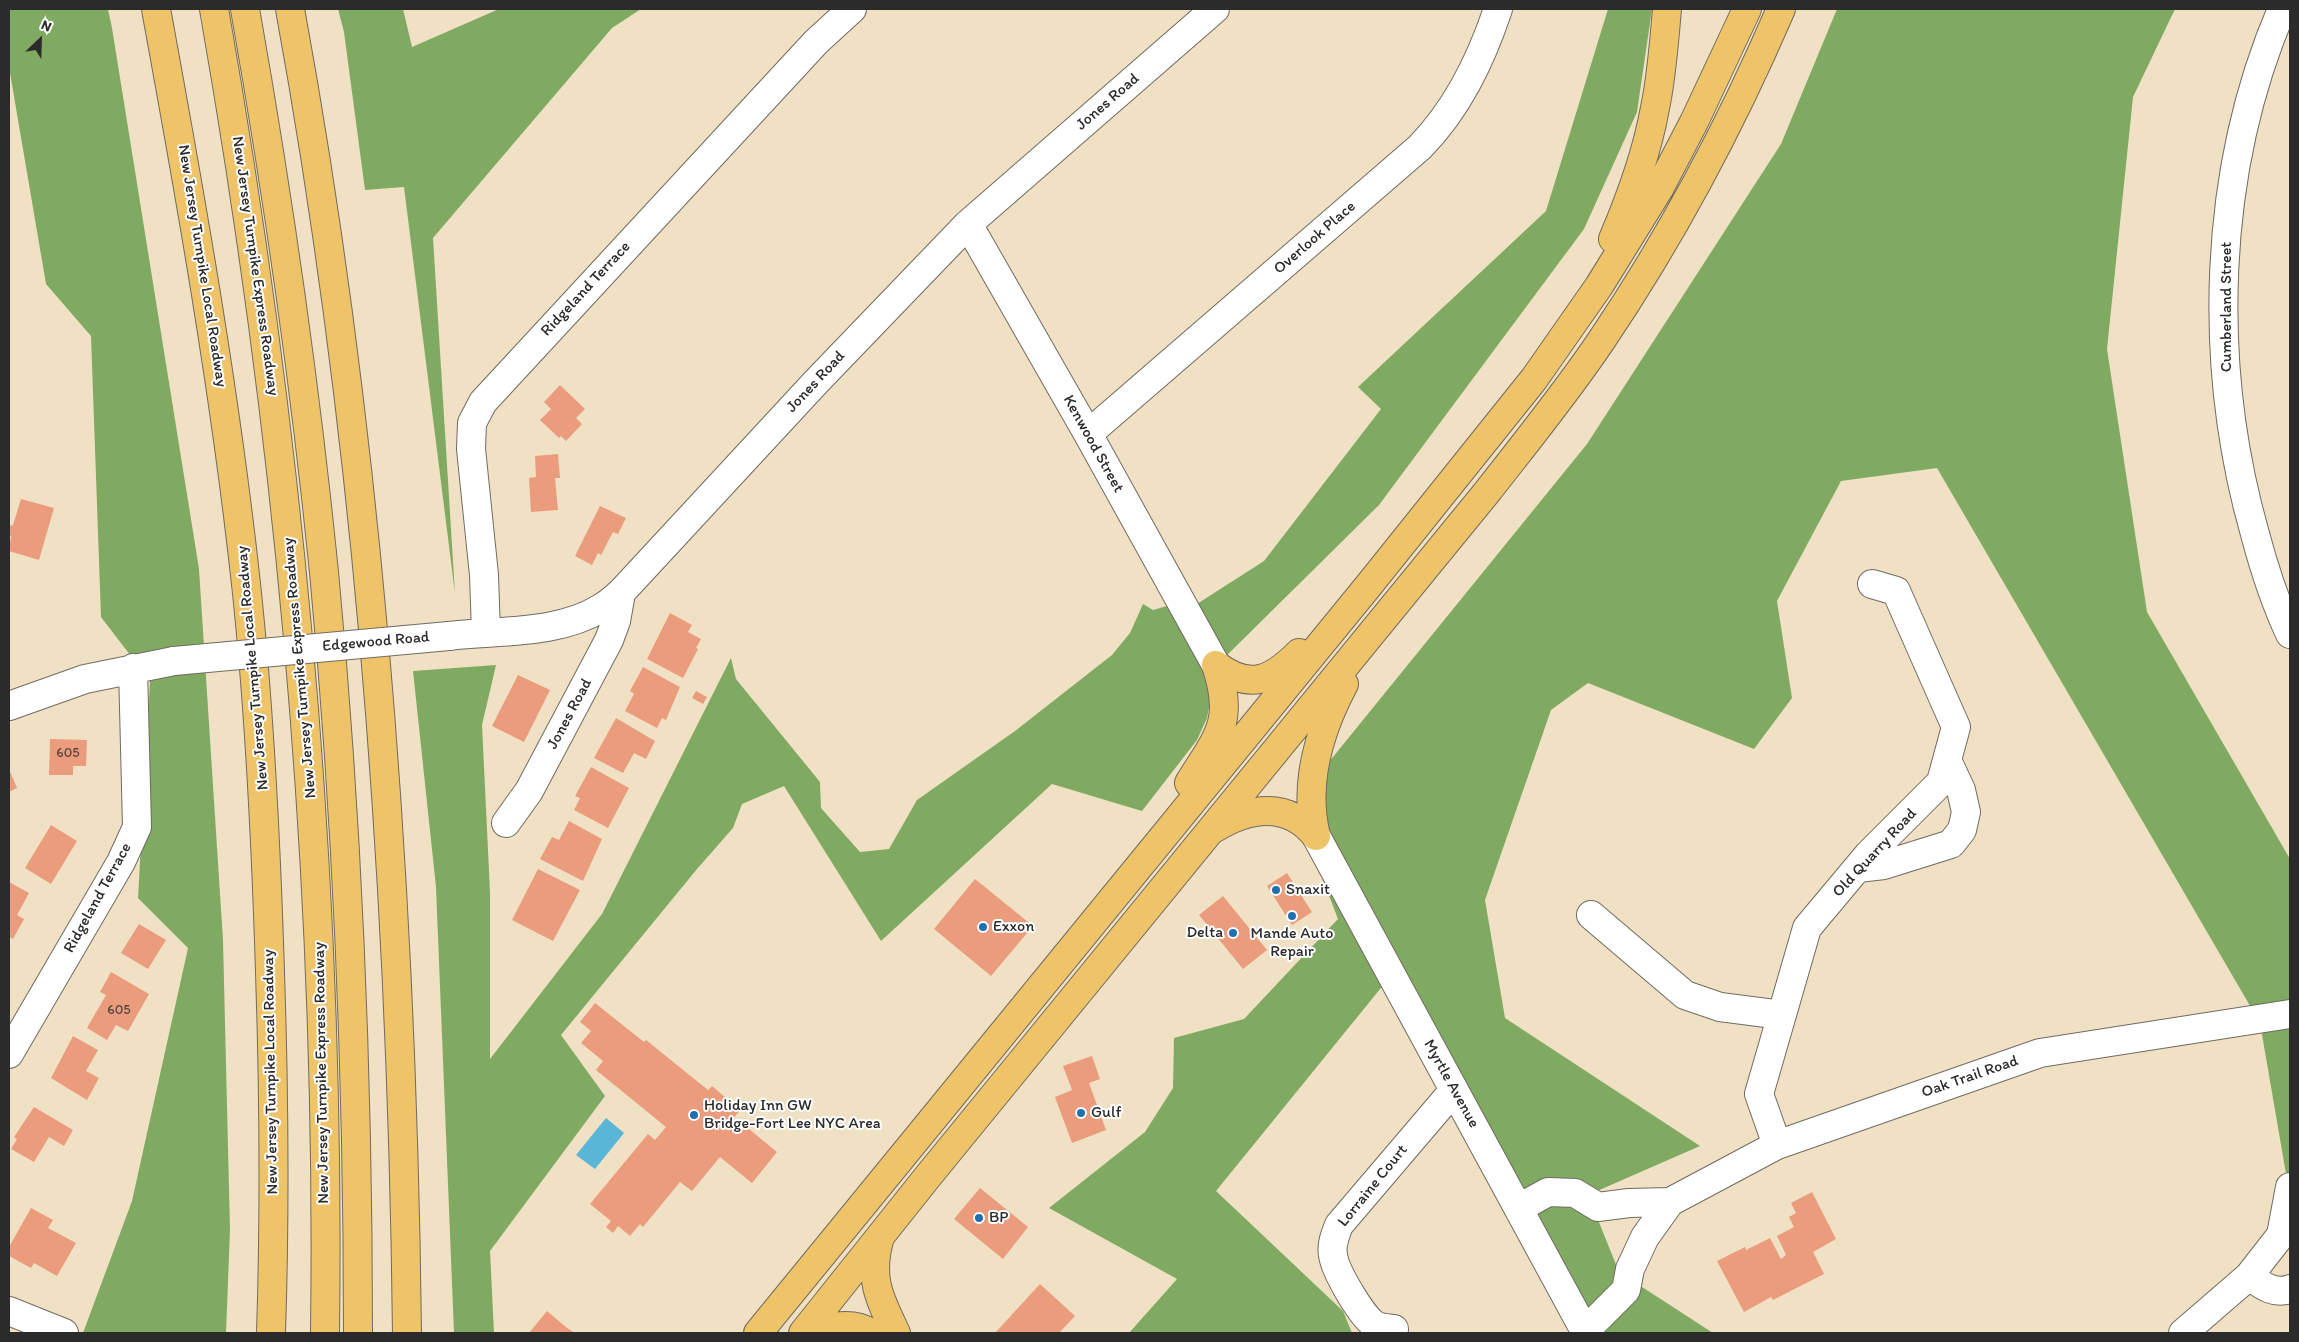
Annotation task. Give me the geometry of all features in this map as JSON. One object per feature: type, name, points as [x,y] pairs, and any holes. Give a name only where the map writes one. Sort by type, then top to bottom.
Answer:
[{"type":"highway","name":"New Jersey Turnpike Local Roadway","points":[[156,9],[201,252],[224,402],[245,571],[259,723],[265,818],[272,1024],[273,1223],[271,1333]]},
{"type":"highway","name":"New Jersey Turnpike Express Roadway","points":[[214,9],[260,295],[281,466],[299,643],[314,840],[323,1032],[326,1214],[325,1333]]},
{"type":"highway","name":"New Jersey Turnpike Express Roadway","points":[[245,9],[297,338],[319,528],[333,676],[345,860],[354,1050],[358,1333]]},
{"type":"highway","points":[[290,9],[312,136],[338,314],[371,600],[386,793],[397,982],[407,1333]]},
{"type":"highway","points":[[1578,317],[1626,207],[1646,146],[1659,84],[1668,9]]},
{"type":"highway","points":[[758,1333],[1511,409],[1578,317],[1620,254],[1672,164],[1710,89],[1747,9]]},
{"type":"highway","points":[[803,1333],[1551,410],[1622,310],[1662,246],[1704,172],[1751,78],[1781,9]]},
{"type":"highway","points":[[1216,665],[1231,675],[1250,681],[1259,680],[1276,673],[1369,585]]},
{"type":"highway","points":[[1316,836],[1310,809],[1310,793],[1320,740],[1347,678],[1390,610]]},
{"type":"highway","points":[[1130,878],[1212,746],[1222,726],[1226,706],[1223,686],[1216,665]]},
{"type":"highway","points":[[1211,830],[1246,815],[1275,811],[1294,816],[1302,821],[1316,836]]},
{"type":"highway","points":[[882,1234],[875,1258],[874,1279],[880,1299],[896,1333]]},
{"type":"highway","points":[[810,1333],[847,1326],[856,1326],[871,1333]]},
{"type":"street","name":"Ridgeland Terrace","points":[[486,632],[484,575],[470,449],[472,423],[483,402],[816,42],[852,9]]},
{"type":"street","name":"Jones Road","points":[[506,823],[529,791],[609,640],[616,621],[621,592],[816,382],[968,224],[1215,9]]},
{"type":"street","name":"Overlook Place","points":[[1088,434],[1420,147],[1447,117],[1464,88],[1489,36],[1498,9]]},
{"type":"street","name":"Cumberland Street","points":[[2282,9],[2260,70],[2243,132],[2232,188],[2227,235],[2223,316],[2225,373],[2230,420],[2245,500],[2264,569],[2290,634]]},
{"type":"street","name":"Kenwood Street","points":[[968,224],[1088,434],[1216,665]]},
{"type":"street","name":"Old Quarry Road","points":[[1777,1145],[1759,1094],[1807,928],[1858,868],[1941,782],[1956,727],[1896,591],[1872,584]]},
{"type":"street","name":"Edgewood Road","points":[[9,706],[59,686],[133,668],[174,661],[534,629],[566,623],[600,609],[621,592]]},
{"type":"street","name":"Ridgeland Terrace","points":[[9,1054],[121,862],[137,827],[133,668]]},
{"type":"street","points":[[1858,868],[1884,865],[1951,844],[1962,830],[1966,812],[1961,790],[1947,760]]},
{"type":"street","name":"Myrtle Avenue","points":[[1316,836],[1585,1332]]},
{"type":"street","points":[[1591,915],[1684,994],[1720,1007],[1782,1015]]},
{"type":"street","name":"Oak Trail Road","points":[[1670,1202],[1777,1145],[2040,1053],[2290,1015]]},
{"type":"street","name":"Lorraine Court","points":[[1394,1329],[1376,1326],[1368,1319],[1336,1270],[1333,1240],[1339,1225],[1454,1090]]},
{"type":"street","points":[[2183,1333],[2249,1276],[2281,1235],[2290,1187]]},
{"type":"street","points":[[1519,1208],[1548,1192],[1575,1193],[1598,1207],[1629,1203],[1670,1202]]},
{"type":"street","points":[[1585,1332],[1626,1290],[1630,1269],[1645,1237],[1670,1202]]},
{"type":"street","points":[[2249,1276],[2267,1289],[2282,1292],[2290,1289]]},
{"type":"street","points":[[9,1311],[64,1333]]},
{"type":"green space","points":[[9,9],[108,9],[112,28],[199,569],[223,940],[230,1230],[226,1333],[83,1333],[132,1201],[188,948],[138,898],[150,681],[101,617],[91,336],[46,284],[9,67]]},
{"type":"green space","points":[[338,9],[403,9],[412,47],[499,9],[641,9],[612,28],[433,238],[455,594],[404,187],[365,190],[344,32]]},
{"type":"green space","points":[[1608,9],[1652,9],[1637,112],[1584,229],[1379,505],[1217,665],[1207,718],[1197,740],[1142,811],[1052,784],[881,941],[784,786],[742,804],[733,828],[561,1035],[605,1096],[490,1251],[494,1333],[454,1333],[436,887],[413,671],[496,665],[482,725],[490,892],[490,1059],[602,914],[731,658],[736,679],[820,782],[821,808],[860,852],[889,849],[917,800],[1015,731],[1112,655],[1130,633],[1143,604],[1153,610],[1181,602],[1186,611],[1264,561],[1381,409],[1358,387],[1546,211]]},
{"type":"green space","points":[[1837,9],[2175,9],[2133,97],[2107,349],[2147,612],[2290,859],[2290,1197],[2260,1023],[1937,468],[1841,481],[1777,601],[1792,698],[1754,749],[1588,683],[1551,710],[1485,900],[1505,1018],[1700,1146],[1588,1195],[1619,1272],[1713,1333],[1591,1333],[1389,978],[1216,1191],[1343,1311],[1352,1333],[1129,1333],[1177,1279],[1049,1208],[1145,1132],[1173,1088],[1174,1038],[1244,1019],[1338,919],[1294,805],[1587,444],[1781,144]]},
{"type":"water","points":[[606,1118],[624,1133],[595,1169],[576,1155]]},
{"type":"building","points":[[560,385],[585,409],[576,418],[582,424],[566,441],[561,436],[559,438],[540,420],[551,409],[544,402]]},
{"type":"building","points":[[558,454],[560,478],[555,478],[558,510],[531,512],[529,478],[536,477],[535,456]]},
{"type":"building","points":[[21,499],[54,508],[39,560],[9,551],[11,536],[9,535],[9,526],[13,525]]},
{"type":"building","points":[[600,506],[626,518],[618,534],[613,532],[601,555],[598,553],[592,565],[575,556]]},
{"type":"building","points":[[670,613],[692,625],[688,632],[701,639],[683,678],[647,659]]},
{"type":"building","points":[[643,667],[680,687],[666,720],[662,718],[657,728],[625,711],[634,694],[630,691]]},
{"type":"building","points":[[518,675],[550,690],[524,742],[492,726]]},
{"type":"building","points":[[696,691],[707,697],[703,704],[692,698]]},
{"type":"building","points":[[616,718],[655,741],[646,759],[634,753],[623,773],[594,758]]},
{"type":"building","points":[[50,739],[87,740],[86,766],[73,766],[73,775],[49,775]]},
{"type":"building","points":[[591,767],[629,788],[608,828],[574,810],[580,798],[575,796]]},
{"type":"building","points":[[9,769],[17,788],[9,792]]},
{"type":"building","points":[[569,821],[602,839],[583,881],[540,859],[552,837],[559,840]]},
{"type":"building","points":[[51,825],[77,841],[51,884],[25,868]]},
{"type":"building","points":[[538,869],[580,890],[553,941],[512,920]]},
{"type":"building","points":[[1287,873],[1312,912],[1292,925],[1267,886]]},
{"type":"building","name":"Exxon","points":[[975,879],[1033,926],[991,976],[934,929]]},
{"type":"building","points":[[9,882],[29,893],[17,915],[24,919],[13,939],[9,937]]},
{"type":"building","name":"Delta","points":[[1223,896],[1267,950],[1243,969],[1199,915]]},
{"type":"building","points":[[139,924],[166,940],[148,969],[121,953]]},
{"type":"building","points":[[111,972],[149,994],[128,1031],[116,1025],[107,1040],[87,1028],[106,995],[100,992]]},
{"type":"building","name":"Holiday Inn GW Bridge-Fort Lee NYC Area","points":[[595,1003],[644,1042],[646,1040],[708,1090],[712,1086],[740,1110],[730,1123],[734,1126],[738,1120],[777,1152],[752,1183],[720,1157],[692,1191],[680,1182],[643,1227],[640,1224],[630,1236],[618,1226],[613,1233],[606,1227],[611,1221],[590,1204],[648,1134],[655,1140],[666,1127],[596,1070],[603,1061],[581,1043],[591,1031],[580,1022]]},
{"type":"building","points":[[73,1036],[98,1050],[86,1071],[99,1078],[87,1100],[51,1078]]},
{"type":"building","name":"Gulf","points":[[1092,1056],[1100,1079],[1089,1083],[1106,1130],[1072,1143],[1055,1097],[1072,1090],[1063,1066]]},
{"type":"building","points":[[34,1107],[73,1130],[64,1146],[49,1137],[34,1162],[11,1149],[17,1139],[14,1137]]},
{"type":"building","points":[[980,1188],[1028,1227],[1003,1259],[954,1219]]},
{"type":"building","points":[[1812,1192],[1836,1239],[1813,1252],[1824,1274],[1773,1300],[1771,1297],[1744,1312],[1717,1261],[1745,1247],[1746,1250],[1770,1238],[1781,1259],[1786,1255],[1777,1236],[1794,1227],[1789,1217],[1796,1213],[1791,1203]]},
{"type":"building","points":[[31,1208],[53,1220],[48,1228],[76,1243],[57,1276],[34,1263],[31,1268],[9,1256],[9,1247]]},
{"type":"building","points":[[1040,1284],[1075,1316],[1059,1333],[995,1333]]},
{"type":"building","points":[[547,1311],[567,1328],[575,1333],[529,1333]]},
{"type":"place","name":"Snaxit","points":[[1276,890]]},
{"type":"place","name":"Mande Auto Repair","points":[[1292,916]]},
{"type":"place","name":"Exxon","points":[[983,927]]},
{"type":"place","name":"Delta","points":[[1233,933]]},
{"type":"place","name":"Gulf","points":[[1081,1113]]},
{"type":"place","name":"Holiday Inn GW Bridge-Fort Lee NYC Area","points":[[694,1115]]},
{"type":"place","name":"BP","points":[[979,1218]]}]
